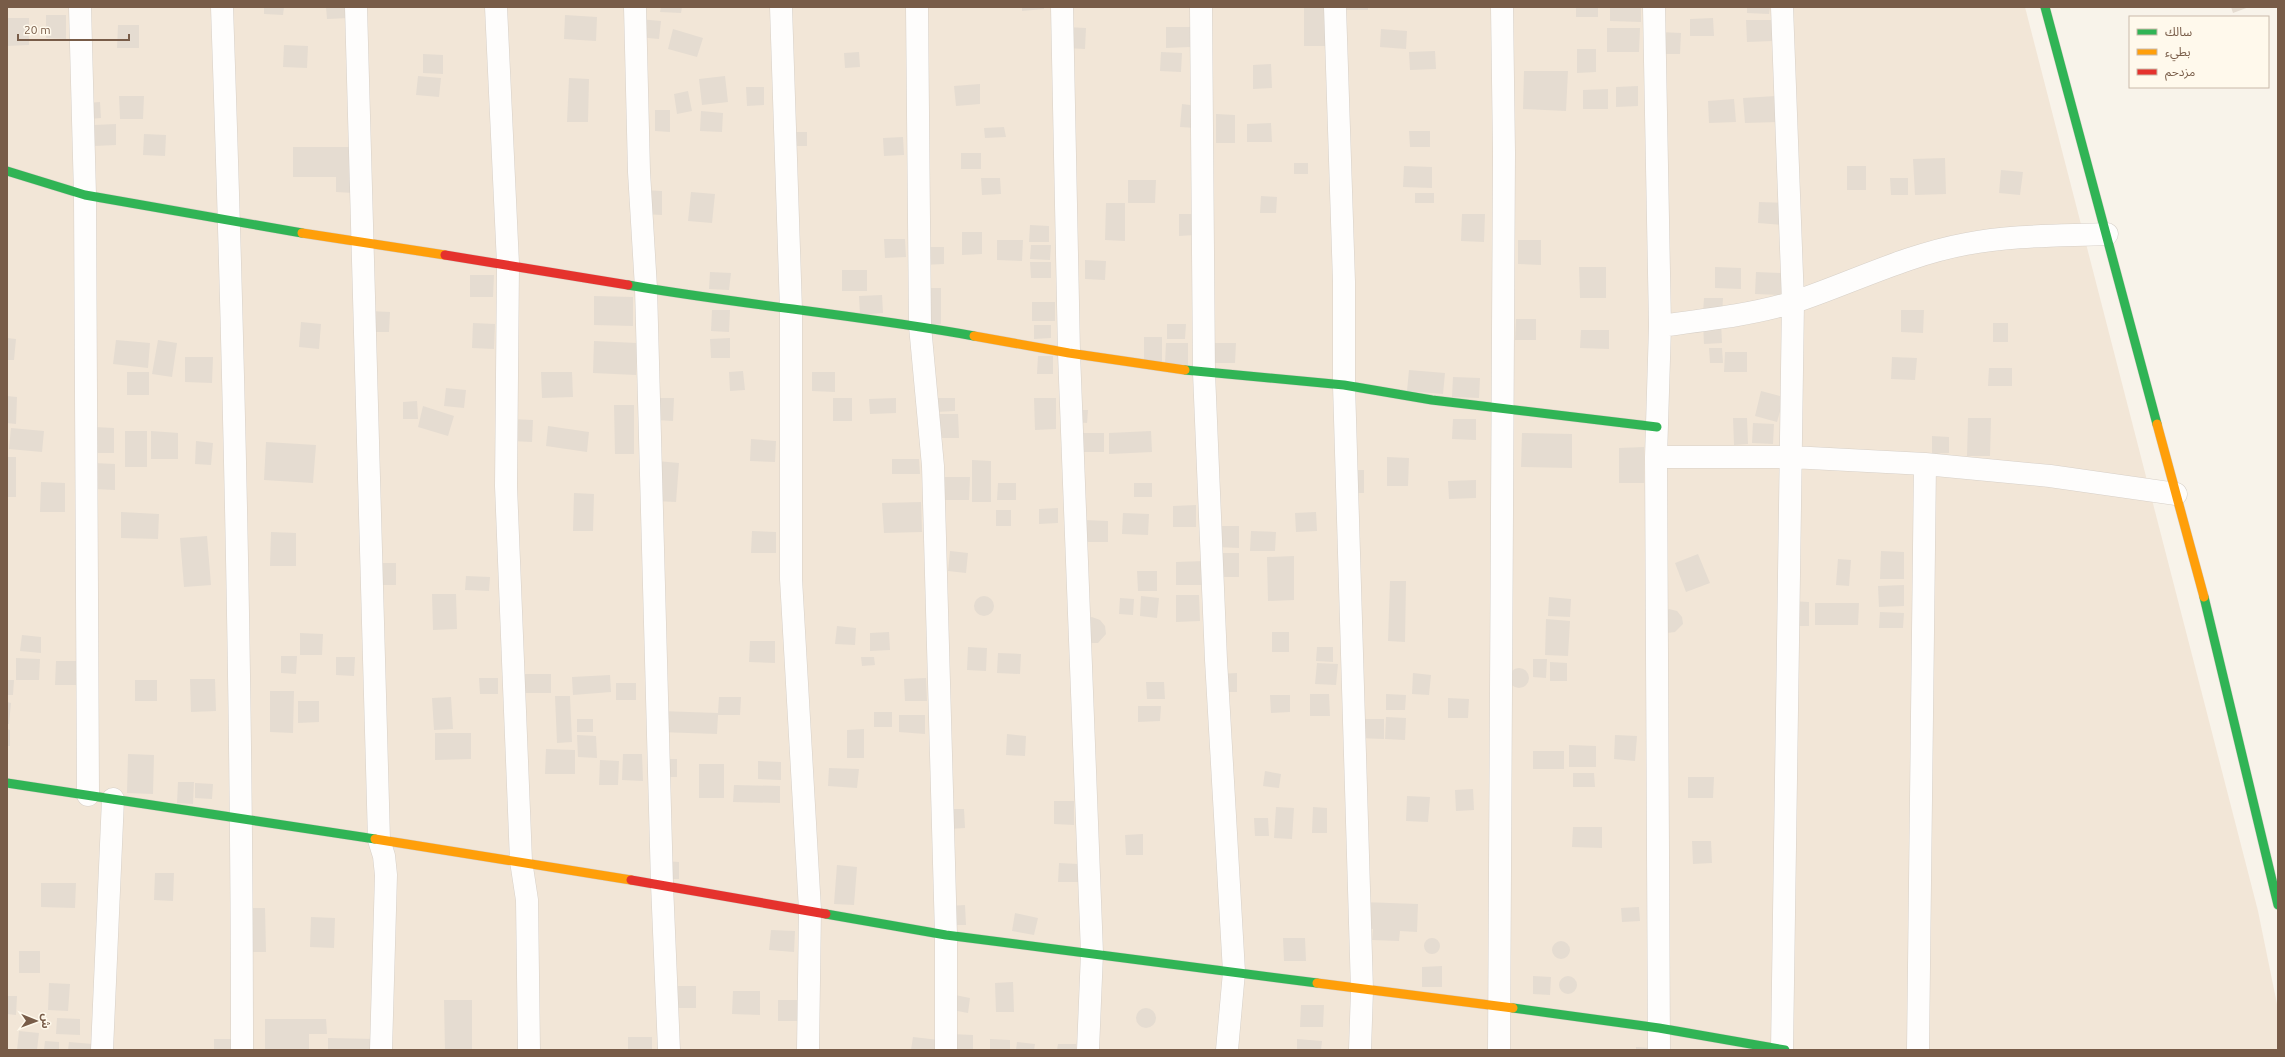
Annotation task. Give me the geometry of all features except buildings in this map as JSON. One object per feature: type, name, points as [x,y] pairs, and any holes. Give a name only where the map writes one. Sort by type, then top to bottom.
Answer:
[{"type":"street","points":[[80,7],[85,195],[88,795]]},
{"type":"street","points":[[222,7],[229,220],[242,819],[242,1050]]},
{"type":"street","points":[[356,7],[364,244],[378,840],[384,856],[386,875],[381,1050]]},
{"type":"street","points":[[496,7],[508,264],[506,486],[521,861],[527,900],[530,998],[529,1050]]},
{"type":"street","points":[[635,7],[638,172],[646,288],[662,884],[670,1050]]},
{"type":"street","points":[[781,7],[792,310],[791,578],[810,910],[808,1050]]},
{"type":"street","points":[[917,7],[920,326],[933,466],[946,935],[946,1050]]},
{"type":"street","points":[[1062,7],[1069,353],[1092,953],[1088,1050]]},
{"type":"street","points":[[1201,7],[1204,373],[1216,660],[1234,972],[1227,1050]]},
{"type":"street","points":[[1336,7],[1344,282],[1344,385],[1362,990],[1360,1050]]},
{"type":"street","points":[[1500,1050],[1504,153],[1502,7]]},
{"type":"street","points":[[1654,7],[1660,326],[1656,457],[1659,1050]]},
{"type":"street","points":[[7,782],[521,861],[662,884],[946,935],[1092,953],[1362,990],[1500,1006],[1659,1028],[1783,1050],[1793,302],[1782,7]]},
{"type":"street","points":[[2045,7],[2211,625],[2278,905]]},
{"type":"street","points":[[7,171],[85,195],[364,244],[508,264],[646,288],[792,310],[920,326],[1069,353],[1204,373],[1344,385],[1432,400],[1657,427]]},
{"type":"street","points":[[1660,326],[1720,318],[1793,302],[1915,257],[1965,244],[2012,238],[2107,234]]},
{"type":"street","points":[[1656,457],[1791,457],[1925,464],[2050,476],[2176,494]]},
{"type":"street","points":[[1918,1050],[1925,464]]},
{"type":"street","points":[[102,1050],[113,799]]},
{"type":"shaded area","points":[[7,7],[2025,7],[2258,911],[2278,1009],[2278,1050],[7,1050]]},
{"type":"traffic: fast","points":[[2045,7],[2157,424]]},
{"type":"traffic: fast","points":[[7,171],[85,195],[302,233]]},
{"type":"traffic: fast","points":[[628,285],[888,322],[974,336]]},
{"type":"traffic: fast","points":[[1185,370],[1344,385],[1432,400],[1657,427]]},
{"type":"traffic: fast","points":[[2204,597],[2278,905]]},
{"type":"traffic: fast","points":[[7,783],[375,839]]},
{"type":"traffic: fast","points":[[826,914],[946,935],[1317,983]]},
{"type":"traffic: fast","points":[[1513,1008],[1659,1028],[1785,1050]]},
{"type":"traffic: slow","points":[[302,233],[445,255]]},
{"type":"traffic: slow","points":[[974,336],[1069,353],[1185,370]]},
{"type":"traffic: slow","points":[[2157,424],[2204,597]]},
{"type":"traffic: slow","points":[[375,839],[631,880]]},
{"type":"traffic: slow","points":[[1317,983],[1513,1008]]},
{"type":"traffic: jam","points":[[445,255],[628,285]]},
{"type":"traffic: jam","points":[[631,880],[826,914]]}]
